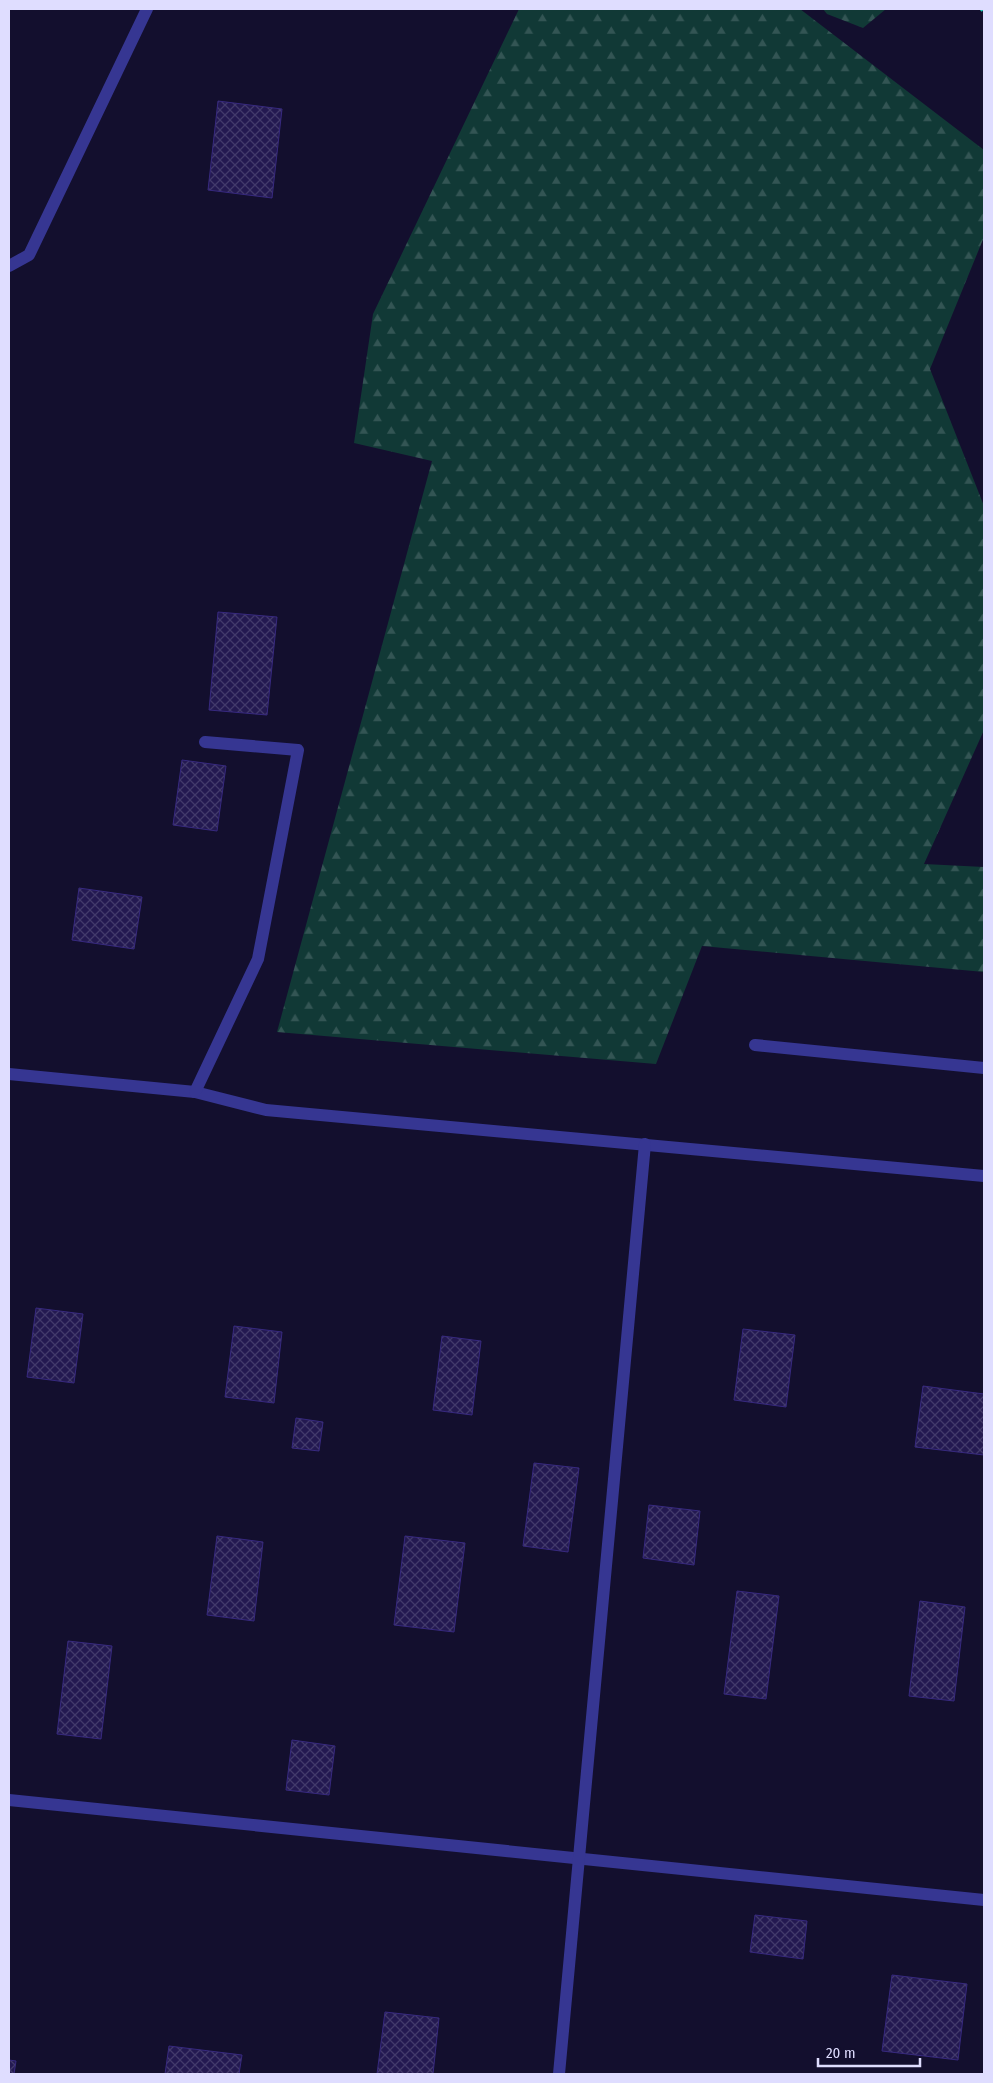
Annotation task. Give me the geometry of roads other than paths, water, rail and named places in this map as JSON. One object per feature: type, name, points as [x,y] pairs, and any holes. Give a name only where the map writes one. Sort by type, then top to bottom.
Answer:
[{"type":"street","points":[[9,266],[29,255],[147,9]]},
{"type":"street","points":[[195,1092],[258,959],[298,750],[205,742]]},
{"type":"street","points":[[755,1045],[984,1068]]},
{"type":"street","points":[[9,1074],[195,1092],[266,1110],[984,1176]]},
{"type":"street","points":[[559,2074],[645,1144]]},
{"type":"street","points":[[9,1800],[984,1900]]}]
